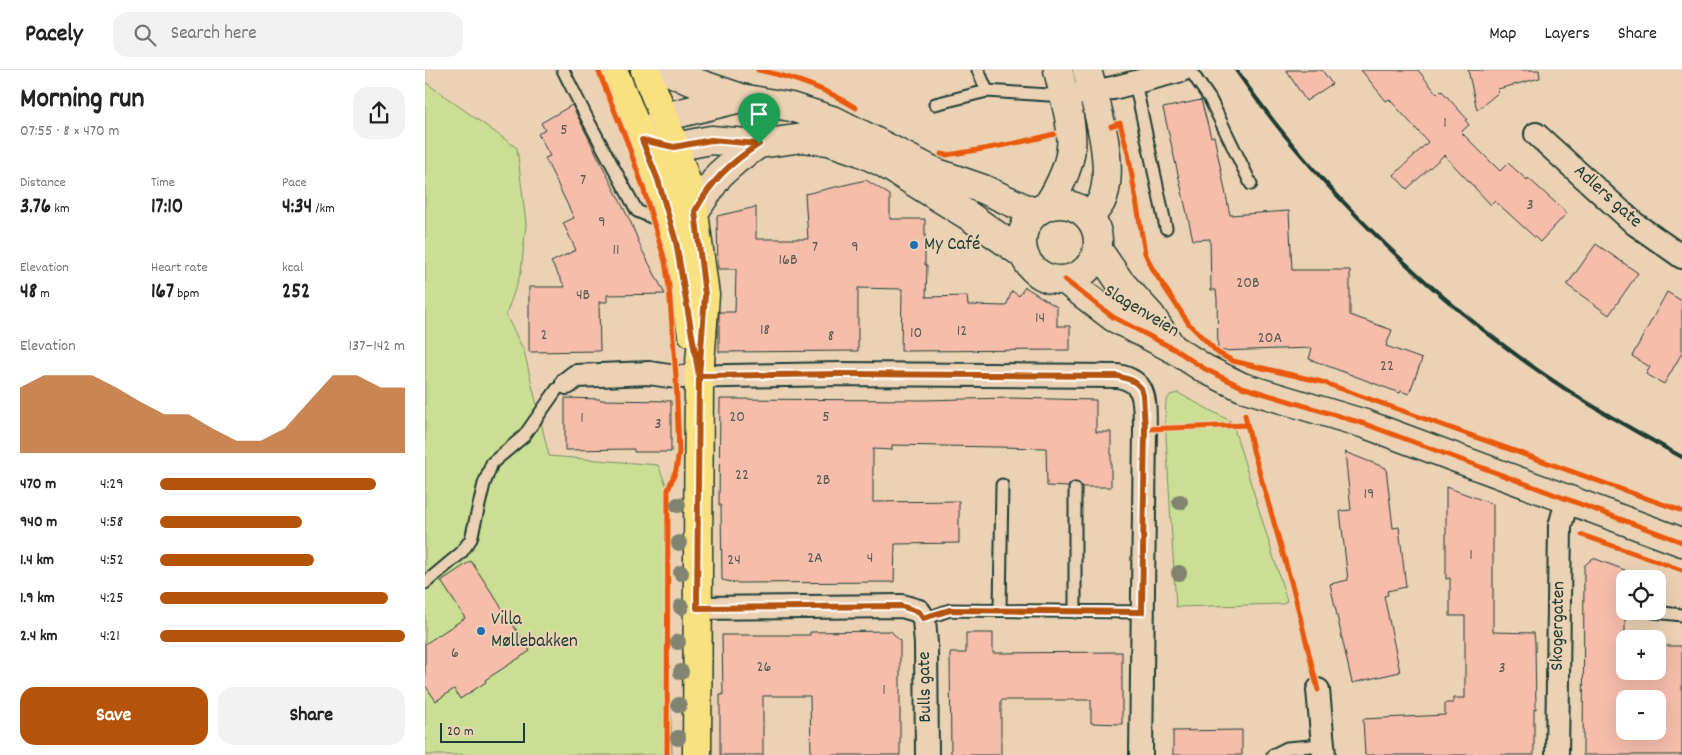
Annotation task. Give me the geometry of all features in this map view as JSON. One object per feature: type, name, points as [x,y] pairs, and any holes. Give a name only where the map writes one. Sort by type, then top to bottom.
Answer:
[{"type":"main road","points":[[613,70],[658,180],[676,242],[699,376]]},
{"type":"main road","points":[[645,70],[684,172],[695,211],[705,295],[699,376],[697,755]]},
{"type":"main road","points":[[667,70],[688,80],[741,98],[791,107],[835,120],[937,173],[983,189],[1041,209],[1063,204],[1071,206],[1078,208],[1090,217],[1101,201],[1105,186],[1107,156],[1090,80]]},
{"type":"main road","points":[[1023,254],[1023,232],[1028,222],[1062,184],[1070,161],[1072,133],[1058,70]]},
{"type":"main road","points":[[642,140],[663,117],[741,98]]},
{"type":"main road","name":"Slagenveien","points":[[642,140],[674,147],[711,140],[759,144],[803,138],[829,141],[861,152],[882,162],[969,216],[1023,254],[1030,266],[1039,274],[1051,280],[1065,280],[1080,276],[1091,265],[1098,250],[1098,233],[1090,217]]},
{"type":"main road","name":"Slagenveien","points":[[695,211],[719,175],[737,158],[759,144]]},
{"type":"main road","name":"Slagenveien","points":[[1098,250],[1120,282],[1151,316],[1174,349]]},
{"type":"main road","name":"Slagenveien","points":[[1065,280],[1113,317],[1174,349],[1205,369],[1242,387],[1365,424],[1682,542]]},
{"type":"street","points":[[1064,96],[1090,80],[1135,82],[1182,70]]},
{"type":"street","name":"Adlers gate","points":[[1536,134],[1635,224],[1682,257]]},
{"type":"street","points":[[567,383],[576,376],[649,373],[676,377],[841,374],[1118,376],[1136,383],[1141,388],[1143,395],[1145,428],[1141,755]]},
{"type":"street","name":"Skogergaten","points":[[1557,755],[1560,526],[1568,498]]},
{"type":"street","points":[[697,608],[901,606],[919,612],[923,618]]},
{"type":"street","name":"Bulls gate","points":[[923,618],[926,644],[927,755]]},
{"type":"street","points":[[1318,690],[1324,750]]},
{"type":"lane","points":[[563,70],[637,211],[651,217],[668,215]]},
{"type":"lane","points":[[978,70],[987,91]]},
{"type":"lane","points":[[1189,70],[1210,99],[1251,184]]},
{"type":"lane","points":[[1135,82],[1166,228]]},
{"type":"lane","points":[[935,104],[987,91],[1064,96]]},
{"type":"lane","points":[[425,583],[461,553],[471,539],[484,484],[492,463],[524,436],[557,389],[567,383]]},
{"type":"lane","points":[[999,610],[1002,485]]},
{"type":"lane","points":[[1075,489],[1075,612]]},
{"type":"lane","points":[[923,618],[950,610],[1142,612]]},
{"type":"lane","points":[[1666,613],[1682,615]]},
{"type":"lane","points":[[1273,755],[1287,748],[1324,750]]},
{"type":"green space","points":[[425,82],[517,148],[526,224],[521,272],[506,315],[524,351],[549,456],[658,465],[668,490],[667,578],[672,755],[425,755]]},
{"type":"green space","points":[[1178,393],[1232,422],[1287,601],[1283,604],[1176,607],[1165,419],[1166,402],[1170,395]]},
{"type":"building","points":[[1286,70],[1322,70],[1332,84],[1306,101]]},
{"type":"building","points":[[1361,70],[1418,70],[1437,94],[1441,90],[1467,119],[1465,120],[1469,125],[1461,132],[1500,171],[1508,163],[1567,213],[1540,242],[1495,201],[1491,205],[1444,155],[1407,189],[1394,175],[1428,142],[1389,99],[1386,101]]},
{"type":"building","points":[[1468,70],[1539,70],[1540,78],[1498,89],[1499,92],[1477,110]]},
{"type":"building","points":[[1201,100],[1211,137],[1214,136],[1230,215],[1289,211],[1292,270],[1350,270],[1350,315],[1392,330],[1386,346],[1422,359],[1409,394],[1401,391],[1400,393],[1309,359],[1312,348],[1218,351],[1217,299],[1216,290],[1211,290],[1210,239],[1193,240],[1163,108]]},
{"type":"building","points":[[572,105],[665,294],[607,295],[607,302],[599,302],[600,351],[529,352],[529,287],[565,287],[551,262],[576,250],[563,223],[574,218],[545,158],[550,156],[538,134],[545,130],[541,123]]},
{"type":"building","points":[[866,180],[890,195],[890,219],[925,219],[926,297],[967,296],[968,305],[1006,306],[1012,291],[1019,296],[1025,287],[1057,307],[1057,326],[1070,326],[1070,350],[901,351],[902,289],[858,288],[858,351],[719,352],[719,312],[735,312],[736,269],[718,269],[717,216],[756,207],[756,239],[808,239],[805,194]]},
{"type":"building","points":[[1596,244],[1638,273],[1609,315],[1567,285]]},
{"type":"building","points":[[1667,292],[1682,301],[1682,353],[1664,384],[1646,374],[1650,367],[1632,356]]},
{"type":"building","points":[[565,398],[671,401],[671,452],[634,452],[634,449],[565,450]]},
{"type":"building","points":[[1009,398],[1096,400],[1096,432],[1111,432],[1111,487],[1082,487],[1079,483],[1075,482],[1071,483],[1068,487],[1047,486],[1046,448],[892,445],[892,450],[873,449],[873,502],[959,501],[959,543],[895,544],[894,582],[736,583],[722,580],[721,505],[719,505],[720,399],[923,400]]},
{"type":"building","points":[[1345,452],[1386,468],[1393,528],[1399,527],[1406,587],[1387,591],[1388,595],[1384,596],[1400,672],[1352,683],[1330,584],[1348,580],[1340,511],[1351,510]]},
{"type":"building","points":[[1446,487],[1493,504],[1493,632],[1534,633],[1536,709],[1534,709],[1534,755],[1365,755],[1363,719],[1445,715],[1445,703],[1453,703],[1453,698],[1465,698],[1465,616],[1450,616],[1450,578],[1446,579]]},
{"type":"building","points":[[1593,558],[1625,570],[1616,570],[1616,620],[1625,620],[1625,630],[1616,630],[1616,680],[1666,680],[1666,646],[1682,646],[1682,755],[1583,755],[1584,566]]},
{"type":"building","name":"Villa Møllebakken","points":[[471,561],[530,651],[485,680],[486,682],[460,699],[454,689],[436,701],[425,685],[425,644],[465,618],[441,581]]},
{"type":"building","points":[[891,631],[900,641],[900,755],[811,755],[810,696],[763,696],[763,755],[720,755],[720,695],[723,695],[722,635],[810,635],[810,632]]},
{"type":"building","points":[[966,633],[993,633],[993,653],[1122,652],[1122,724],[1091,723],[1091,700],[1001,700],[1001,755],[951,755],[950,653],[966,653]]},
{"type":"building","points":[[1242,730],[1242,755],[1173,755],[1173,731]]},
{"type":"railway","points":[[1236,70],[1269,115],[1344,203],[1428,284],[1473,322],[1564,388],[1607,415],[1682,457]]},
{"type":"cycle path","points":[[598,70],[642,184],[665,261],[669,287],[676,377],[679,452],[676,470],[668,490],[667,755]]},
{"type":"cycle path","points":[[758,70],[809,84],[856,108]]},
{"type":"cycle path","points":[[1111,126],[1120,123],[1128,153],[1145,253],[1153,270],[1189,324],[1218,353],[1233,361],[1322,382],[1682,511]]},
{"type":"cycle path","points":[[941,154],[947,155],[1001,146],[1054,134]]},
{"type":"cycle path","points":[[1065,280],[1113,317],[1174,349],[1205,369],[1242,387],[1365,424],[1682,542]]},
{"type":"cycle path","points":[[1245,415],[1253,450],[1294,592],[1318,690]]},
{"type":"cycle path","points":[[1145,429],[1247,425]]},
{"type":"cycle path","points":[[1582,535],[1682,570]]},
{"type":"place","name":"My Café","points":[[914,245]]},
{"type":"place","name":"Villa Møllebakken","points":[[481,631]]},
{"type":"route","points":[[759,144],[711,140],[674,147],[642,140],[658,180],[676,242],[699,376],[841,374],[1118,376],[1131,380],[1141,388],[1145,428],[1142,612],[950,610],[923,618],[919,612],[901,606],[697,608],[699,376],[705,295],[695,211],[719,175],[737,158],[759,144]]}]
